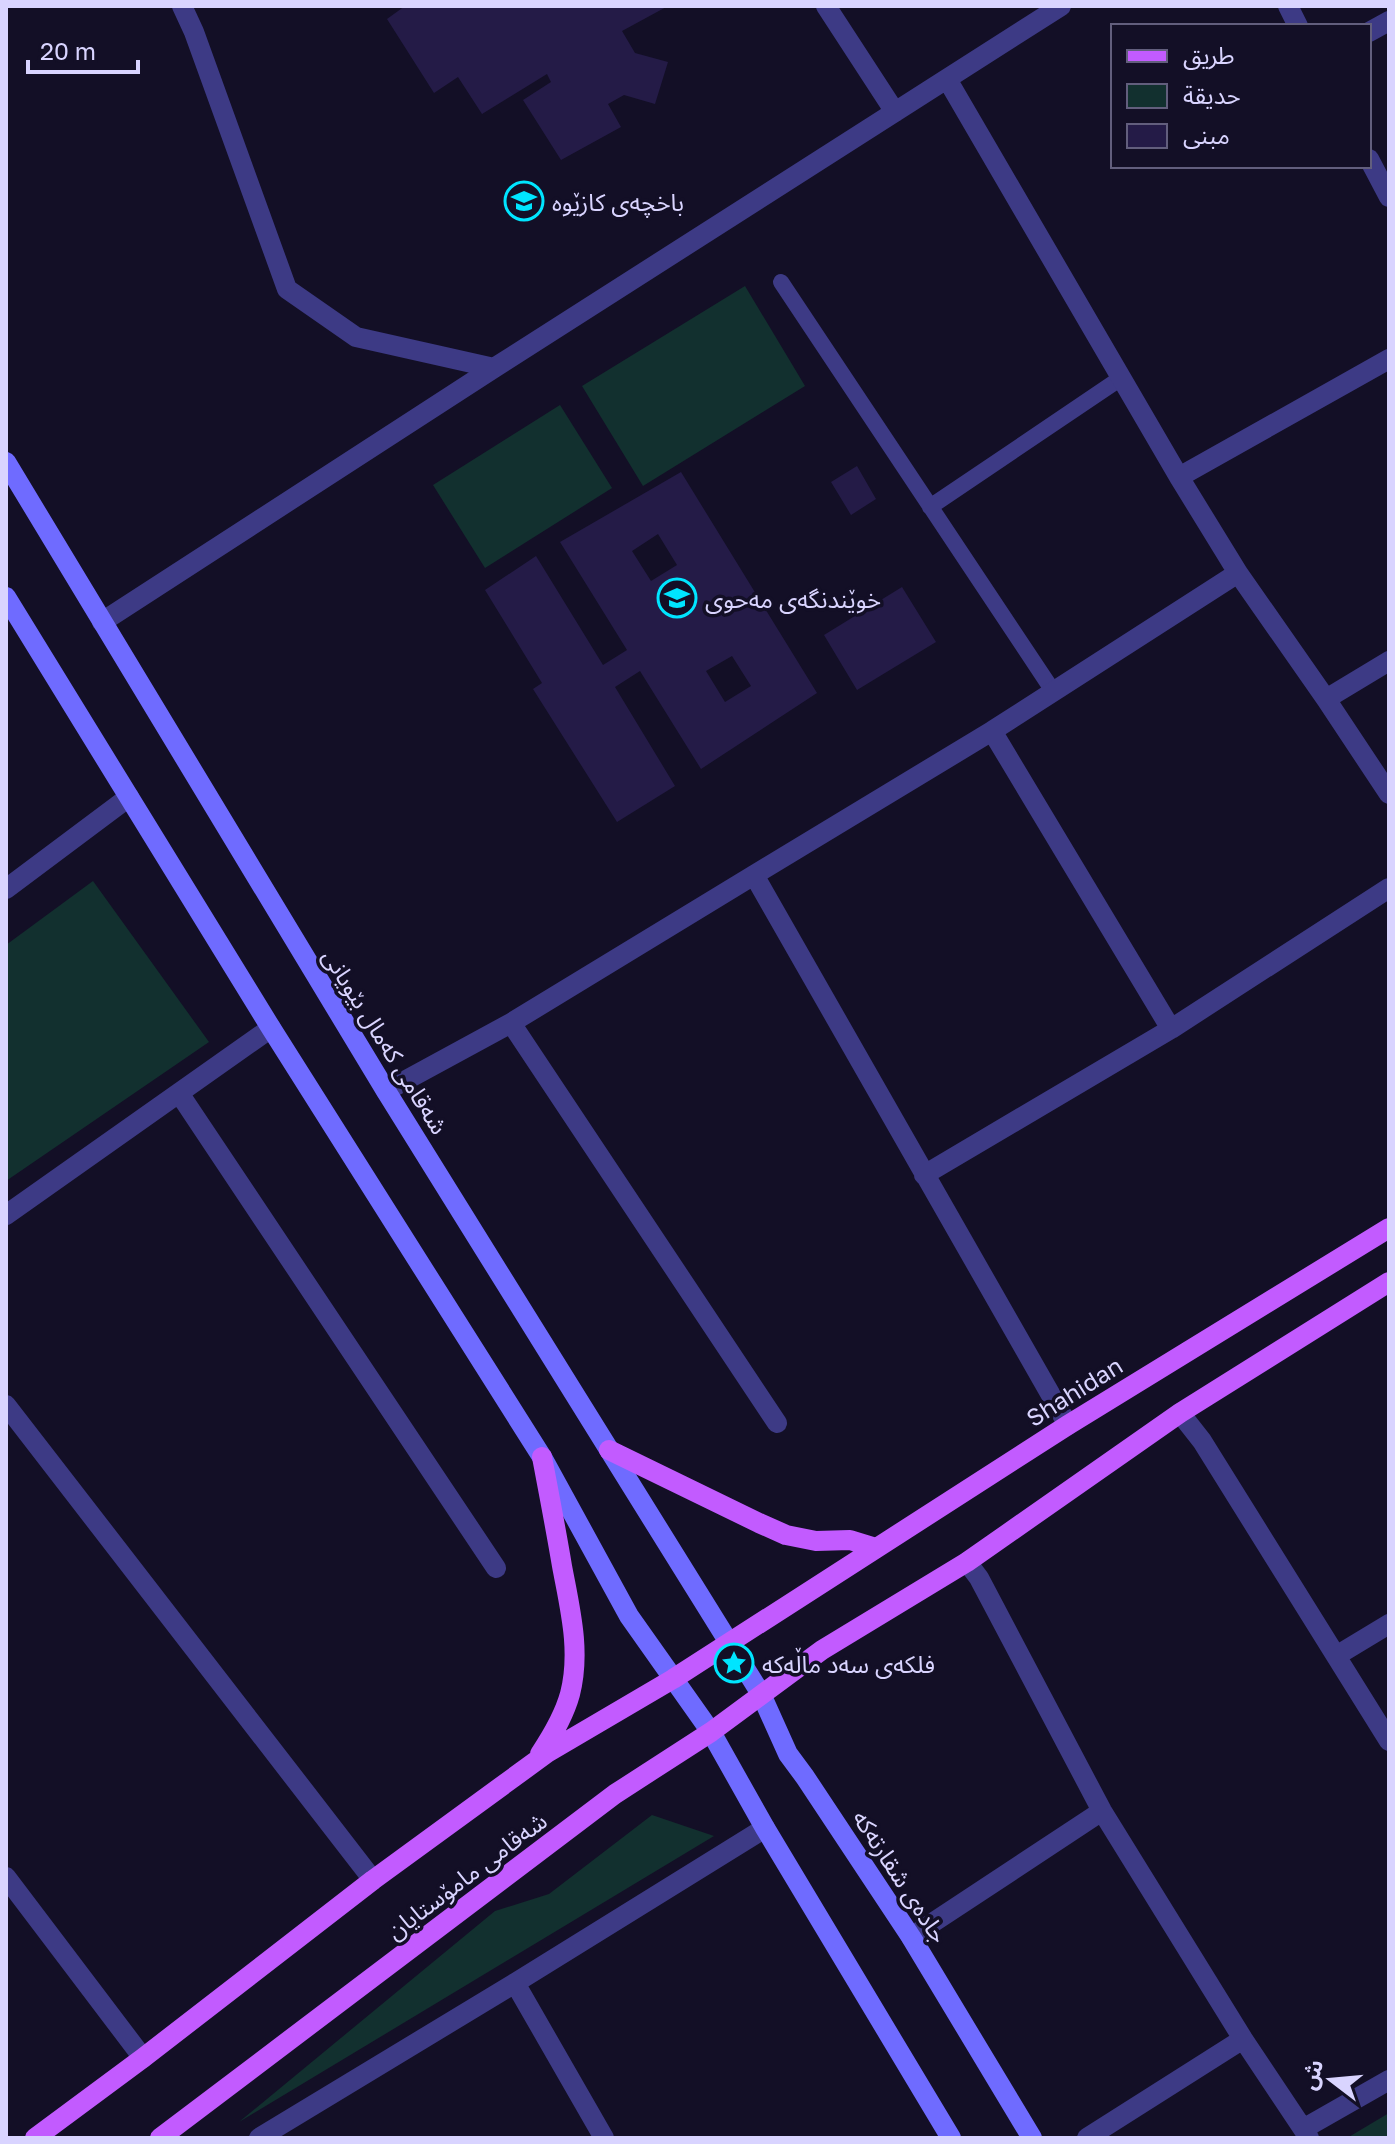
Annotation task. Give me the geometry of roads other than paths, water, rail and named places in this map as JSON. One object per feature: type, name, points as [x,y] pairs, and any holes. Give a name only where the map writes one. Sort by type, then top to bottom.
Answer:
[{"type":"main road","name":"شەقامی کەمال بێویانی","points":[[6,462],[386,1091],[729,1643]]},
{"type":"main road","points":[[6,597],[271,1028],[542,1457],[629,1616],[711,1732],[951,2138]]},
{"type":"main road","name":"Shahidan","points":[[729,1643],[1068,1425],[1389,1228]]},
{"type":"main road","name":"شەقامی مامۆستایان","points":[[160,2138],[615,1794],[711,1732],[822,1650],[967,1562],[1180,1413],[1389,1282]]},
{"type":"main road","points":[[609,1450],[786,1535],[816,1541],[850,1540],[876,1548]]},
{"type":"main road","points":[[536,1760],[565,1711],[576,1657],[542,1457]]},
{"type":"main road","name":"شەقامی مامۆستایان","points":[[35,2138],[536,1760],[729,1643]]},
{"type":"main road","name":"جادەی شقارتەکە","points":[[729,1643],[761,1694],[788,1754],[911,1937],[1032,2138]]},
{"type":"street","points":[[182,6],[287,289],[356,337],[494,368]]},
{"type":"street","points":[[826,6],[895,112]]},
{"type":"street","points":[[102,622],[1061,6]]},
{"type":"street","points":[[1288,6],[1297,24]]},
{"type":"street","points":[[1371,31],[1389,21]]},
{"type":"street","points":[[947,79],[1238,573],[1389,794]]},
{"type":"street","points":[[1371,163],[1389,197]]},
{"type":"street","points":[[1179,477],[1389,359]]},
{"type":"street","points":[[386,1091],[511,1023],[992,731],[1238,573]]},
{"type":"street","points":[[1326,699],[1389,661]]},
{"type":"street","points":[[992,731],[1171,1029]]},
{"type":"street","points":[[6,889],[129,797]]},
{"type":"street","points":[[754,875],[1068,1425]]},
{"type":"street","points":[[924,1175],[1171,1029],[1389,888]]},
{"type":"street","points":[[511,1023],[777,1423]]},
{"type":"street","points":[[6,1215],[271,1028]]},
{"type":"street","points":[[179,1093],[496,1568]]},
{"type":"street","points":[[6,1405],[373,1880]]},
{"type":"street","points":[[1180,1413],[1202,1441],[1389,1741]]},
{"type":"street","points":[[967,1562],[979,1578],[1102,1811],[1243,2039],[1306,2134],[1389,2080]]},
{"type":"street","points":[[1336,1656],[1389,1624]]},
{"type":"street","points":[[911,1937],[1102,1811]]},
{"type":"street","points":[[259,2138],[288,2131],[515,1983],[765,1828]]},
{"type":"street","points":[[6,1877],[143,2058]]},
{"type":"street","points":[[515,1983],[604,2138]]},
{"type":"street","points":[[1087,2138],[1243,2039]]},
{"type":"lane","points":[[781,282],[1053,691]]},
{"type":"lane","points":[[930,507],[1121,378]]},
{"type":"place","name":"باخچەی کازێوە","points":[[524,201]]},
{"type":"place","name":"خوێندنگەی مەحوی","points":[[677,598]]},
{"type":"place","name":"فلکەی سەد ماڵەکە","points":[[734,1663]]}]
